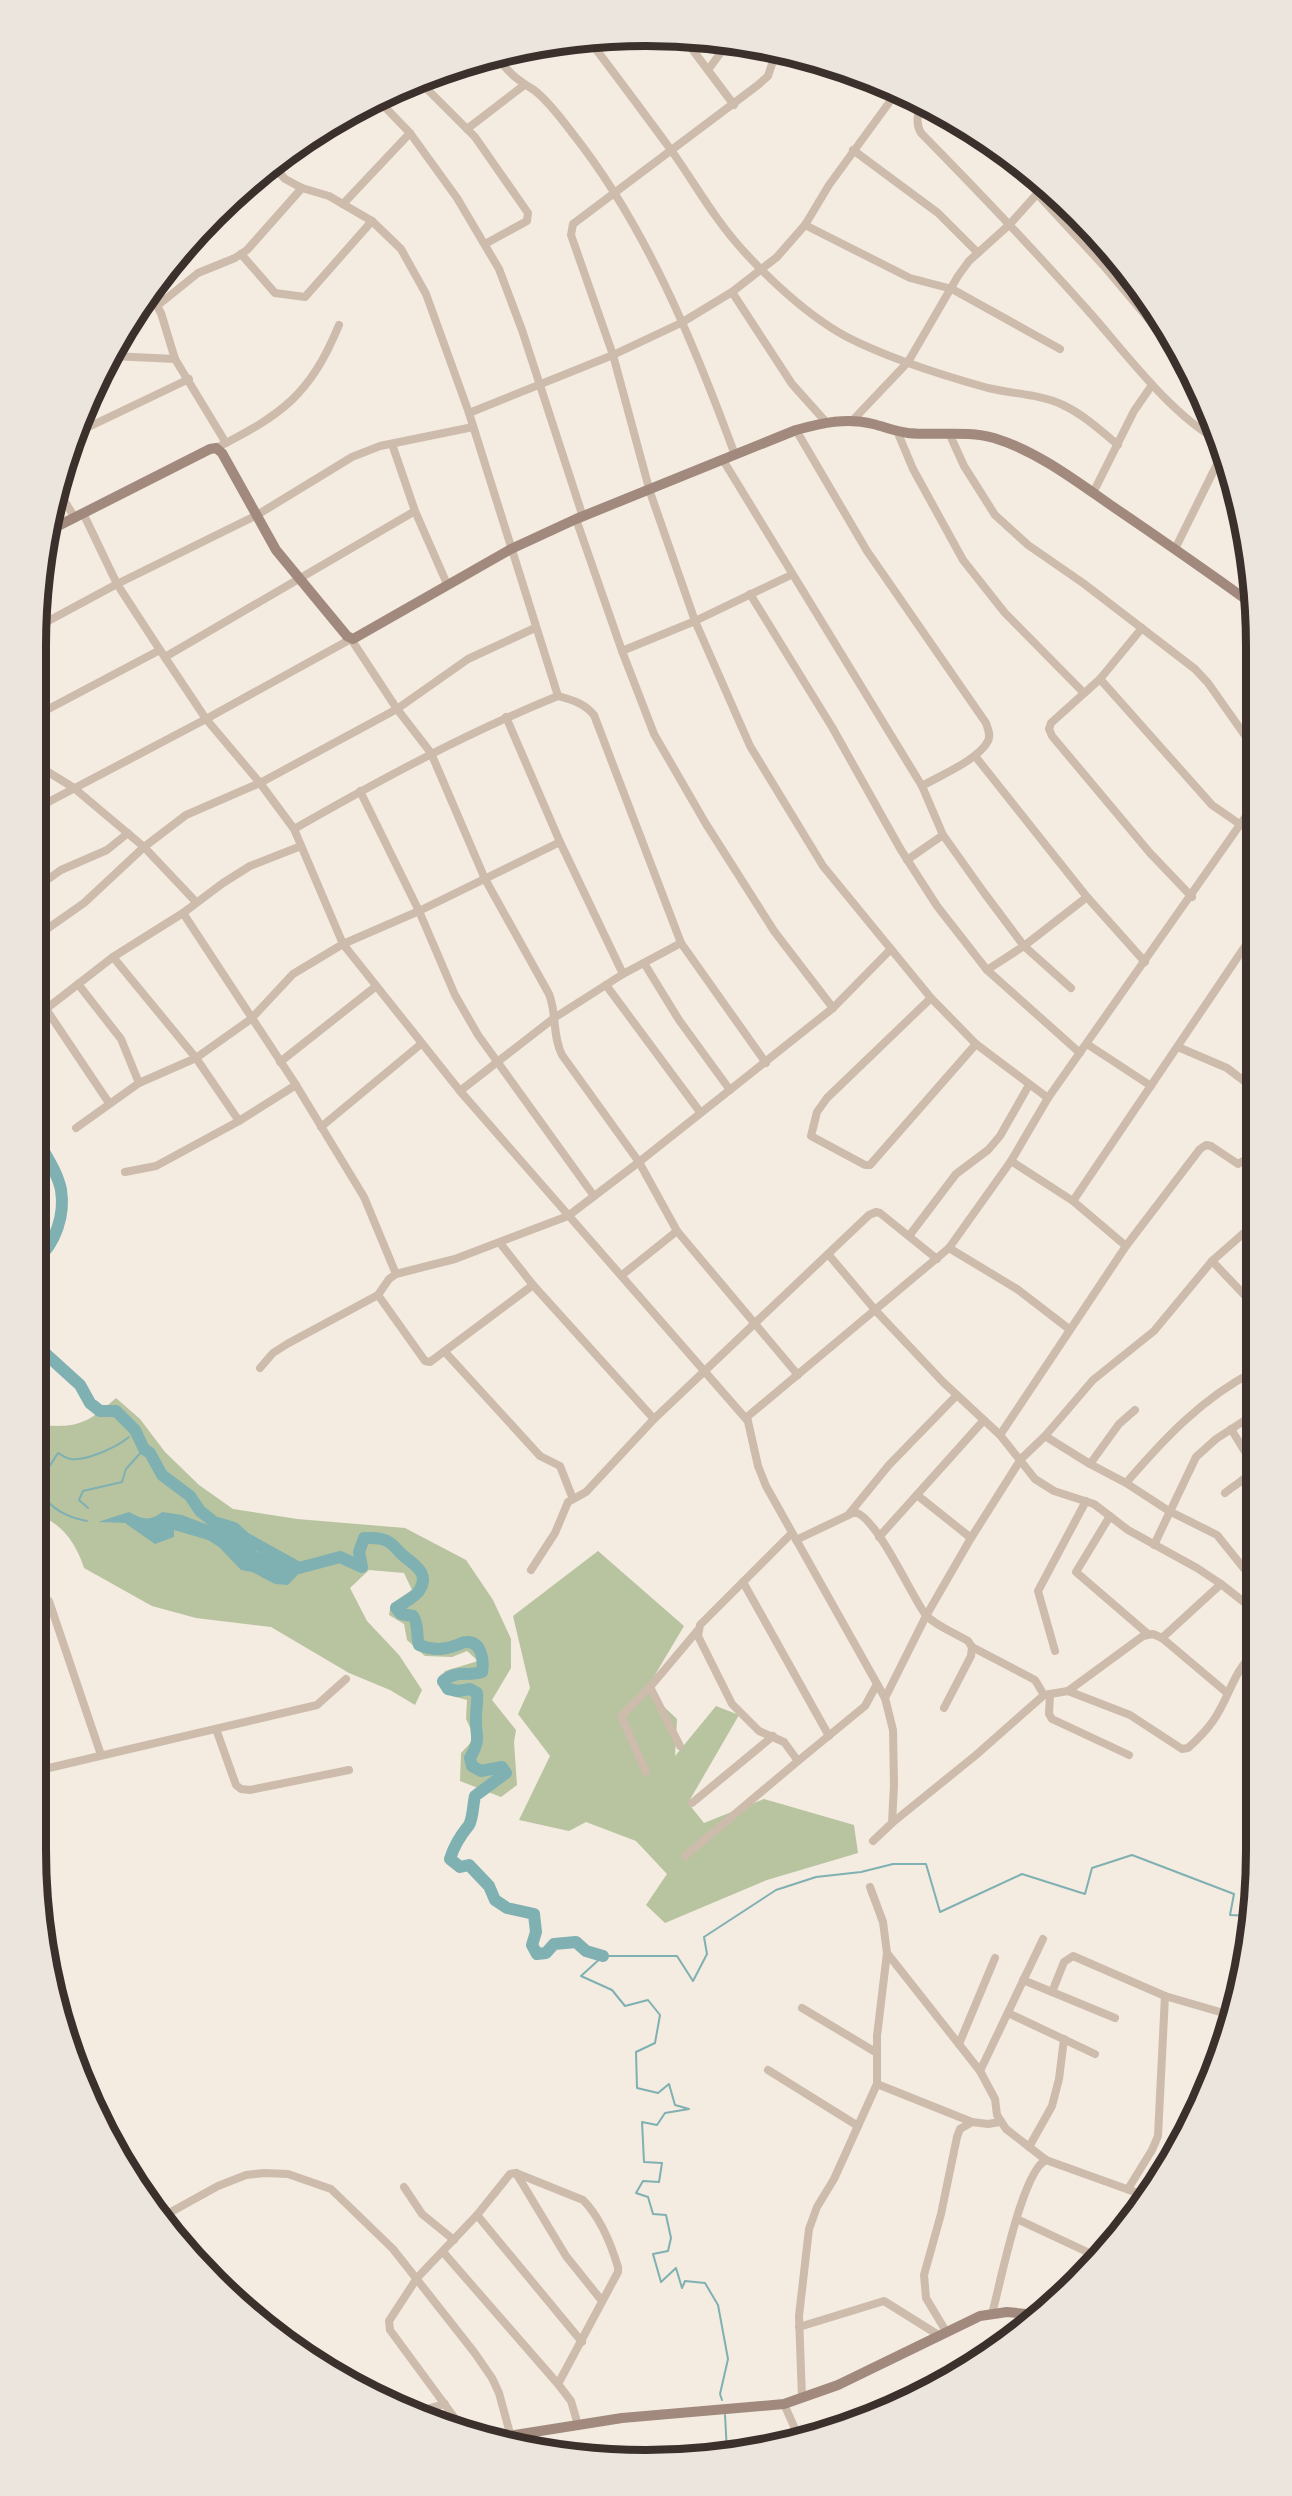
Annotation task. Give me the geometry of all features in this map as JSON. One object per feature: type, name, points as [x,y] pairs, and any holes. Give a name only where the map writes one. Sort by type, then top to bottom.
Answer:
[{"type":"street","points":[[596,49],[673,151],[718,220],[761,268],[802,308],[825,325],[849,338],[908,362],[990,388],[1062,404],[1085,417],[1118,445]]},
{"type":"street","points":[[691,49],[734,105]]},
{"type":"street","points":[[708,70],[721,52]]},
{"type":"street","points":[[773,60],[768,76],[734,105],[573,224],[570,229],[571,235],[614,355],[650,492],[695,621],[750,746],[822,866],[931,998],[976,1044],[1048,1098]]},
{"type":"street","points":[[503,64],[523,86],[535,91],[573,133],[616,193],[651,257],[681,323],[735,455]]},
{"type":"street","points":[[467,129],[523,86]]},
{"type":"street","points":[[426,88],[475,137],[528,213],[527,221],[485,244]]},
{"type":"street","points":[[468,413],[614,355],[681,323],[732,292],[777,257],[805,225],[853,150],[893,100]]},
{"type":"street","points":[[384,107],[410,133],[458,198],[499,269],[540,384],[622,651],[654,734],[706,824],[774,931],[833,1008]]},
{"type":"street","points":[[919,113],[918,127],[921,133],[1010,224],[1152,385],[1206,431]]},
{"type":"street","points":[[343,204],[410,133]]},
{"type":"street","points":[[853,150],[938,213],[978,253]]},
{"type":"street","points":[[279,172],[285,179],[343,204],[372,221],[401,249],[426,294],[473,427],[558,696]]},
{"type":"street","points":[[157,306],[198,273],[248,250],[302,188]]},
{"type":"street","points":[[852,421],[908,362],[964,268],[1010,224],[1038,193],[1144,313]]},
{"type":"street","points":[[241,254],[274,293],[305,297],[372,221]]},
{"type":"street","points":[[805,225],[910,278],[952,289],[1060,349]]},
{"type":"street","points":[[732,292],[792,384],[826,422]]},
{"type":"street","points":[[154,305],[157,306],[175,359],[189,379],[276,550],[298,580],[351,639],[396,709],[431,753],[485,879],[549,994],[556,1044],[562,1055],[639,1162],[678,1231],[798,1375]]},
{"type":"street","points":[[59,526],[270,419],[299,395],[326,356],[339,325]]},
{"type":"street","points":[[122,356],[175,359]]},
{"type":"street","points":[[88,427],[189,379]]},
{"type":"street","points":[[1093,493],[1134,411],[1152,385]]},
{"type":"street","points":[[46,803],[206,719],[511,549],[580,518],[650,492],[796,430],[826,422],[852,421],[872,423],[897,431],[918,434],[949,433],[993,438],[1032,454],[1093,493],[1243,597]]},
{"type":"street","points":[[47,621],[117,584],[257,515],[352,457],[380,446],[473,427]]},
{"type":"street","points":[[796,430],[867,551],[990,732],[989,740],[975,756],[922,786]]},
{"type":"street","points":[[897,431],[913,469],[963,560],[1005,613],[1084,693]]},
{"type":"street","points":[[949,433],[964,466],[995,515],[1028,545],[1195,669],[1214,691],[1246,737]]},
{"type":"street","points":[[392,444],[415,511],[447,584]]},
{"type":"street","points":[[723,460],[791,575],[922,786],[943,835],[1024,946],[1071,988]]},
{"type":"street","points":[[1175,549],[1217,464]]},
{"type":"street","points":[[65,499],[79,516],[117,584],[206,719],[260,783],[294,830],[343,944],[460,1091],[747,1420],[758,1466],[766,1486],[885,1698],[893,1730],[892,1823]]},
{"type":"street","points":[[46,711],[162,653],[298,580],[415,511]]},
{"type":"street","points":[[622,651],[695,621],[791,575]]},
{"type":"street","points":[[750,594],[832,728],[907,860],[938,906],[987,970],[1080,1053]]},
{"type":"street","points":[[46,930],[84,903],[144,847],[186,815],[260,783],[396,709],[468,659],[535,628]]},
{"type":"street","points":[[1142,628],[1100,680],[1051,723],[1049,729],[1052,736],[1150,853],[1191,897]]},
{"type":"street","points":[[1100,680],[1212,805],[1241,825]]},
{"type":"street","points":[[294,830],[431,753],[506,717],[558,696],[578,702],[594,715],[681,943],[766,1063]]},
{"type":"street","points":[[506,717],[560,842],[623,974]]},
{"type":"street","points":[[975,756],[1087,897],[1145,962]]},
{"type":"street","points":[[46,771],[74,788],[144,847],[196,902]]},
{"type":"street","points":[[360,791],[419,911],[455,995],[478,1035],[594,1197]]},
{"type":"street","points":[[747,1420],[749,1414],[876,1311],[949,1248],[1011,1161],[1048,1098],[1246,817]]},
{"type":"street","points":[[46,881],[61,870],[106,850],[128,833]]},
{"type":"street","points":[[907,860],[943,835]]},
{"type":"street","points":[[76,1128],[139,1083],[196,1058],[251,1019],[293,974],[343,944],[419,911],[560,842]]},
{"type":"street","points":[[109,1103],[46,1009],[113,957],[183,913],[250,866],[301,846]]},
{"type":"street","points":[[987,970],[1024,946],[1087,897]]},
{"type":"street","points":[[183,913],[296,1085],[364,1197],[396,1274]]},
{"type":"street","points":[[460,1091],[554,1017],[623,974],[681,943]]},
{"type":"street","points":[[1073,1201],[1246,945]]},
{"type":"street","points":[[260,1368],[273,1353],[287,1344],[378,1295],[389,1279],[396,1274],[455,1259],[568,1216],[766,1063],[833,1008],[891,950]]},
{"type":"street","points":[[113,957],[196,1058],[239,1121]]},
{"type":"street","points":[[644,963],[679,1020],[730,1090]]},
{"type":"street","points":[[78,984],[121,1039],[139,1083]]},
{"type":"street","points":[[606,985],[700,1112]]},
{"type":"street","points":[[280,1062],[375,987]]},
{"type":"street","points":[[931,998],[827,1098],[817,1112],[811,1136],[865,1165],[870,1165],[976,1044]]},
{"type":"street","points":[[321,1127],[422,1044]]},
{"type":"street","points":[[1087,1044],[1151,1086]]},
{"type":"street","points":[[1178,1047],[1227,1068],[1246,1082]]},
{"type":"street","points":[[125,1172],[156,1166],[239,1121],[296,1085]]},
{"type":"street","points":[[909,1236],[956,1174],[988,1150],[1000,1136],[1029,1085]]},
{"type":"street","points":[[1000,1435],[1126,1246],[1200,1149],[1206,1145],[1211,1146],[1238,1164],[1246,1158]]},
{"type":"street","points":[[1011,1161],[1073,1201],[1126,1246]]},
{"type":"street","points":[[531,1570],[555,1533],[568,1503],[586,1492],[654,1419],[869,1215],[876,1212],[937,1259]]},
{"type":"street","points":[[622,1275],[678,1231]]},
{"type":"street","points":[[885,1698],[926,1616],[971,1538],[1021,1459],[1045,1436],[1093,1380],[1154,1331],[1212,1261],[1246,1231]]},
{"type":"street","points":[[500,1243],[533,1285],[654,1419]]},
{"type":"street","points":[[949,1248],[1017,1289],[1069,1329]]},
{"type":"street","points":[[828,1254],[876,1311],[957,1395],[1000,1435],[1044,1487],[1086,1501],[1128,1530],[1221,1584],[1246,1604]]},
{"type":"street","points":[[1212,1261],[1246,1297]]},
{"type":"street","points":[[378,1295],[425,1361],[430,1362],[533,1285]]},
{"type":"street","points":[[445,1352],[540,1456],[560,1466],[573,1499]]},
{"type":"street","points":[[1126,1483],[1162,1442],[1198,1409],[1227,1386],[1246,1376]]},
{"type":"street","points":[[848,1515],[889,1465],[957,1395]]},
{"type":"street","points":[[1090,1464],[1119,1424],[1135,1410]]},
{"type":"street","points":[[1154,1545],[1196,1457],[1246,1419]]},
{"type":"street","points":[[879,1537],[984,1420]]},
{"type":"street","points":[[1231,1429],[1246,1453]]},
{"type":"street","points":[[1045,1436],[1169,1511],[1217,1535],[1246,1571]]},
{"type":"street","points":[[1225,1493],[1246,1476]]},
{"type":"street","points":[[917,1495],[971,1538]]},
{"type":"street","points":[[1055,1651],[1038,1591],[1086,1501]]},
{"type":"street","points":[[646,1772],[621,1716],[651,1687],[700,1625],[743,1582],[794,1537],[855,1512],[862,1514],[879,1537],[926,1616],[968,1641],[972,1647],[1035,1680],[1047,1694],[1048,1714],[1052,1719],[1129,1755]]},
{"type":"street","points":[[1110,1516],[1076,1572],[1148,1634]]},
{"type":"street","points":[[743,1582],[829,1736]]},
{"type":"street","points":[[1162,1638],[1221,1584]]},
{"type":"street","points":[[49,1601],[101,1755]]},
{"type":"street","points":[[698,1630],[698,1636],[732,1704],[759,1731],[784,1742],[798,1761]]},
{"type":"street","points":[[873,1841],[1047,1694],[1068,1691],[1148,1634],[1162,1638],[1226,1692]]},
{"type":"street","points":[[944,1708],[971,1656],[972,1647]]},
{"type":"street","points":[[1068,1691],[1130,1715],[1182,1749],[1188,1748],[1214,1720],[1226,1692],[1246,1660]]},
{"type":"street","points":[[46,1769],[317,1705],[346,1679]]},
{"type":"street","points":[[686,1856],[865,1706],[877,1684]]},
{"type":"street","points":[[651,1687],[680,1746]]},
{"type":"street","points":[[216,1728],[236,1785],[242,1789],[250,1790],[349,1770]]},
{"type":"street","points":[[692,1803],[773,1736]]},
{"type":"street","points":[[802,2398],[799,2316],[812,2218],[877,2084],[877,2036],[887,1953],[883,1922],[870,1887]]},
{"type":"street","points":[[980,2071],[1043,1939]]},
{"type":"street","points":[[887,1953],[980,2071],[995,2099],[1000,2122],[1046,2160],[1137,2193]]},
{"type":"street","points":[[1052,1992],[1064,1962],[1073,1956],[1166,1996],[1223,2013]]},
{"type":"street","points":[[959,2044],[995,1958]]},
{"type":"street","points":[[1023,1980],[1115,2018]]},
{"type":"street","points":[[1128,2189],[1158,2136],[1166,1996]]},
{"type":"street","points":[[802,2008],[877,2053]]},
{"type":"street","points":[[1008,2013],[1095,2054]]},
{"type":"street","points":[[1029,2147],[1052,2106],[1059,2079],[1064,2039]]},
{"type":"street","points":[[768,2070],[858,2126]]},
{"type":"street","points":[[877,2084],[972,2122],[988,2124],[1000,2122]]},
{"type":"street","points":[[943,2335],[926,2298],[924,2275],[941,2214],[957,2137],[960,2129],[972,2122]]},
{"type":"street","points":[[992,2314],[1017,2219],[1032,2176],[1040,2162],[1046,2160]]},
{"type":"street","points":[[169,2213],[233,2179],[264,2173],[288,2175],[331,2189],[393,2248],[492,2378],[511,2434]]},
{"type":"street","points":[[516,2173],[567,2256],[602,2301]]},
{"type":"street","points":[[453,2418],[388,2326],[389,2320],[417,2278],[477,2215],[510,2174],[516,2173],[583,2200],[604,2230],[618,2267],[618,2272],[558,2384]]},
{"type":"street","points":[[404,2187],[422,2214],[454,2240]]},
{"type":"street","points":[[477,2215],[582,2342]]},
{"type":"street","points":[[1017,2219],[1089,2254]]},
{"type":"street","points":[[443,2252],[558,2384],[571,2401],[578,2425]]},
{"type":"street","points":[[800,2327],[884,2301],[943,2335]]},
{"type":"street","points":[[519,2436],[622,2418],[784,2404],[838,2385],[980,2316],[1007,2312],[1026,2313]]},
{"type":"street","points":[[428,2408],[445,2404]]},
{"type":"street","points":[[784,2404],[796,2430]]},
{"type":"green space","points":[[116,1398],[140,1419],[165,1452],[199,1485],[233,1509],[297,1519],[405,1528],[466,1560],[493,1600],[511,1639],[511,1668],[492,1700],[516,1730],[514,1742],[517,1785],[501,1797],[460,1781],[461,1753],[475,1738],[466,1719],[467,1700],[452,1696],[437,1684],[445,1671],[478,1661],[467,1651],[452,1657],[425,1656],[407,1640],[404,1624],[389,1615],[391,1604],[412,1590],[404,1573],[369,1570],[350,1588],[367,1621],[399,1655],[422,1690],[415,1705],[390,1690],[349,1673],[271,1627],[196,1618],[152,1606],[84,1568],[77,1550],[67,1535],[61,1528],[46,1519],[46,1425],[72,1425],[96,1414]]},
{"type":"green space","points":[[598,1551],[684,1626],[646,1690],[677,1719],[675,1756],[716,1706],[739,1715],[688,1803],[704,1823],[764,1799],[854,1825],[858,1853],[767,1880],[665,1923],[646,1905],[667,1874],[636,1841],[586,1822],[569,1831],[519,1820],[550,1756],[518,1714],[530,1688],[513,1616]]},
{"type":"water","points":[[129,1512],[146,1518],[154,1517],[162,1512],[182,1515],[216,1528],[233,1531],[257,1552],[301,1571],[288,1585],[275,1584],[252,1572],[241,1570],[219,1547],[208,1540],[174,1530],[174,1537],[155,1544],[125,1523],[98,1522]]},
{"type":"waterway","points":[[46,1156],[60,1184],[62,1209],[58,1228],[46,1249]]},
{"type":"waterway","points":[[46,1354],[80,1385],[90,1403],[100,1411],[116,1411],[135,1430],[144,1449],[150,1453],[162,1475],[190,1496],[200,1511],[214,1522],[234,1528],[245,1538],[299,1568],[340,1557],[362,1567],[359,1552],[364,1538],[389,1542],[417,1567],[423,1580],[419,1591],[396,1608],[401,1614],[413,1616],[419,1645],[443,1649],[466,1642],[479,1648],[483,1663],[482,1672],[458,1674],[443,1681],[448,1689],[458,1691],[470,1689],[477,1693],[477,1741],[470,1758],[472,1766],[481,1771],[502,1767],[506,1773],[475,1796],[469,1825],[453,1849],[450,1859],[460,1867],[469,1865],[489,1886],[495,1900],[507,1908],[534,1914],[536,1932],[532,1945],[537,1954],[546,1953],[554,1944],[576,1942],[586,1951],[603,1956]]},
{"type":"waterway","points":[[46,1472],[58,1453],[69,1459],[85,1458],[110,1449],[129,1437]]},
{"type":"waterway","points":[[88,1508],[79,1500],[83,1491],[122,1482],[126,1469],[144,1449]]},
{"type":"waterway","points":[[46,1500],[66,1515],[87,1521]]},
{"type":"waterway","points":[[722,2400],[720,2394],[728,2359],[718,2305],[705,2283],[685,2281],[682,2288],[676,2268],[661,2282],[653,2254],[668,2251],[671,2238],[666,2215],[653,2214],[648,2197],[636,2193],[643,2181],[659,2182],[662,2163],[644,2162],[642,2122],[657,2125],[665,2113],[689,2109],[675,2105],[669,2084],[658,2093],[637,2088],[636,2052],[655,2043],[660,2015],[648,2000],[625,2006],[612,1990],[581,1976],[603,1956],[677,1956],[693,1981],[707,1954],[704,1937],[776,1890],[816,1877],[861,1872],[893,1864],[926,1864],[940,1912],[1022,1874],[1085,1894],[1092,1868],[1132,1855],[1234,1894],[1230,1915],[1241,1916]]},
{"type":"waterway","points":[[725,2415],[727,2444]]}]
